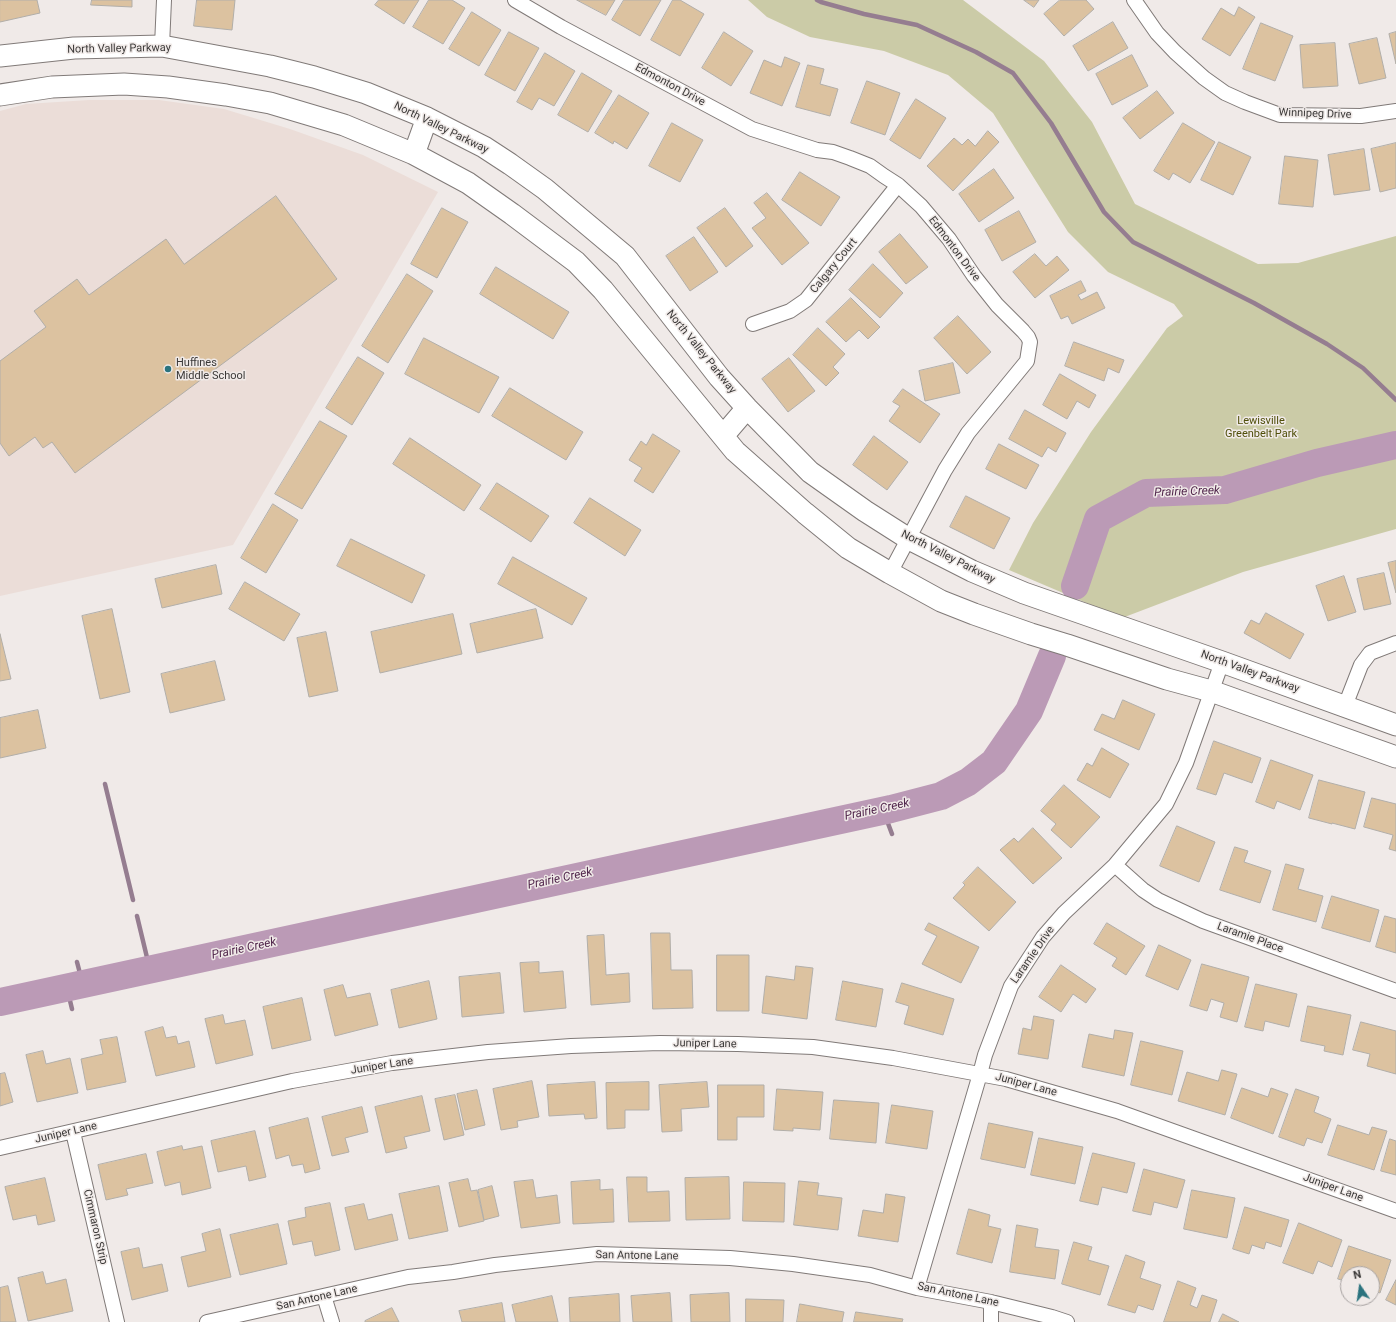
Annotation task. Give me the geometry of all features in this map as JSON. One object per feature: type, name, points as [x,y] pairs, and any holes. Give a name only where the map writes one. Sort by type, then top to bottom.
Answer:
[{"type":"street","points":[[162,46],[164,0]]},
{"type":"street","name":"Edmonton Drive","points":[[515,0],[561,27],[752,129],[817,150],[833,152],[870,166],[898,185],[921,206],[949,239],[974,276],[997,305],[1023,331],[1030,342],[1027,361],[968,433],[945,470],[890,573]]},
{"type":"street","name":"Winnipeg Drive","points":[[1134,0],[1157,33],[1175,52],[1209,82],[1225,93],[1245,102],[1280,115],[1361,116],[1396,111]]},
{"type":"street","name":"North Valley Parkway","points":[[0,56],[74,48],[162,46],[270,66],[314,77],[366,93],[426,118],[484,147],[545,189],[625,256],[719,377],[747,408],[810,472],[865,512],[909,539],[972,571],[1024,593],[1396,725]]},
{"type":"street","points":[[0,95],[52,87],[124,84],[168,87],[226,95],[270,103],[344,125],[414,154],[468,183],[576,262],[604,290],[735,450],[805,513],[848,548],[941,601],[974,614],[1167,679],[1212,691],[1396,757]]},
{"type":"street","points":[[414,154],[426,118]]},
{"type":"street","name":"Calgary Court","points":[[753,324],[790,311],[806,300],[898,185]]},
{"type":"street","points":[[723,436],[747,408]]},
{"type":"street","points":[[1345,706],[1362,664],[1370,653],[1396,643]]},
{"type":"street","name":"Laramie Drive","points":[[917,1288],[985,1055],[1011,986],[1043,937],[1064,913],[1115,865],[1166,804],[1186,763],[1222,662]]},
{"type":"street","name":"Laramie Place","points":[[1115,865],[1143,890],[1158,900],[1203,921],[1396,992]]},
{"type":"street","name":"Juniper Lane","points":[[0,1148],[292,1081],[392,1063],[488,1052],[571,1046],[660,1043],[813,1047],[893,1058],[1006,1079],[1117,1111],[1396,1211]]},
{"type":"street","name":"Cimmaron Strip","points":[[73,1132],[117,1322]]},
{"type":"street","name":"San Antone Lane","points":[[207,1322],[408,1277],[453,1272],[496,1264],[597,1254],[730,1258],[793,1264],[870,1275],[917,1288],[991,1302],[1067,1322]]},
{"type":"street","points":[[324,1296],[332,1322]]},
{"type":"street","points":[[990,1322],[991,1302]]},
{"type":"shaded area","name":"Huffines Middle School","points":[[89,100],[159,100],[224,109],[290,129],[363,155],[438,192],[233,545],[0,596],[0,111],[26,104]]},
{"type":"green space","name":"Lewisville Greenbelt Park","points":[[748,0],[963,0],[1044,61],[1092,122],[1135,204],[1258,264],[1298,263],[1396,236],[1396,529],[1243,572],[1122,618],[1009,570],[1033,523],[1091,432],[1167,328],[1183,316],[1174,304],[1108,272],[1068,232],[993,113],[948,75],[884,51],[810,37],[767,17]]},
{"type":"building","points":[[0,0],[37,0],[40,13],[0,22]]},
{"type":"building","points":[[92,0],[132,0],[132,7],[91,5]]},
{"type":"building","points":[[197,0],[235,0],[232,30],[194,26]]},
{"type":"building","points":[[379,0],[419,0],[404,24],[375,5]]},
{"type":"building","points":[[429,0],[452,0],[465,8],[443,44],[413,27]]},
{"type":"building","points":[[577,0],[615,0],[606,15]]},
{"type":"building","points":[[624,0],[661,0],[640,36],[612,20]]},
{"type":"building","points":[[673,0],[680,0],[704,14],[680,56],[651,40]]},
{"type":"building","points":[[1024,0],[1039,0],[1034,7]]},
{"type":"building","points":[[1060,0],[1086,0],[1094,9],[1064,36],[1044,14]]},
{"type":"building","points":[[1239,7],[1255,17],[1230,56],[1202,39],[1221,8],[1234,16]]},
{"type":"building","points":[[472,12],[501,30],[479,66],[449,49]]},
{"type":"building","points":[[1113,22],[1128,48],[1088,71],[1073,46]]},
{"type":"building","points":[[1261,23],[1293,36],[1275,81],[1243,69]]},
{"type":"building","points":[[509,32],[539,48],[515,91],[485,75]]},
{"type":"building","points":[[724,32],[753,51],[731,86],[702,68]]},
{"type":"building","points":[[1396,32],[1396,64],[1389,34]]},
{"type":"building","points":[[1377,38],[1386,78],[1359,84],[1349,44]]},
{"type":"building","points":[[1335,43],[1338,86],[1303,88],[1300,45]]},
{"type":"building","points":[[545,53],[575,71],[554,106],[539,98],[532,110],[517,102]]},
{"type":"building","points":[[1132,55],[1148,86],[1112,105],[1096,74]]},
{"type":"building","points":[[785,57],[800,63],[782,106],[750,93],[764,60],[781,67]]},
{"type":"building","points":[[808,65],[824,69],[820,84],[838,89],[830,116],[796,107]]},
{"type":"building","points":[[582,73],[612,91],[588,132],[558,115]]},
{"type":"building","points":[[867,81],[900,93],[885,135],[851,123]]},
{"type":"building","points":[[1157,91],[1174,113],[1140,139],[1123,118]]},
{"type":"building","points":[[619,95],[649,113],[627,149],[614,141],[613,144],[595,133]]},
{"type":"building","points":[[916,99],[946,118],[920,159],[890,140]]},
{"type":"building","points":[[672,123],[703,140],[680,182],[649,166]]},
{"type":"building","points":[[1183,123],[1215,142],[1190,183],[1173,173],[1169,180],[1154,171]]},
{"type":"building","points":[[988,131],[999,142],[953,191],[927,166],[954,138],[962,145],[968,139],[975,146]]},
{"type":"building","points":[[1219,142],[1251,157],[1233,195],[1201,180]]},
{"type":"building","points":[[1396,143],[1396,188],[1380,192],[1371,149]]},
{"type":"building","points":[[1364,149],[1370,190],[1334,195],[1328,155]]},
{"type":"building","points":[[1285,156],[1318,160],[1313,207],[1279,204]]},
{"type":"building","points":[[994,169],[1014,198],[979,222],[959,194]]},
{"type":"building","points":[[800,172],[840,197],[821,226],[782,200]]},
{"type":"building","points":[[767,193],[809,243],[782,265],[752,228],[766,218],[754,203]]},
{"type":"building","name":"Huffines Middle School","points":[[276,196],[337,279],[75,473],[52,442],[43,448],[35,437],[9,456],[0,443],[0,361],[46,327],[34,311],[77,279],[89,295],[166,239],[184,264]]},
{"type":"building","points":[[442,208],[468,222],[437,278],[411,264]]},
{"type":"building","points":[[725,208],[753,246],[726,267],[697,228]]},
{"type":"building","points":[[1019,211],[1036,242],[1002,261],[985,230]]},
{"type":"building","points":[[900,234],[928,267],[906,284],[879,252]]},
{"type":"building","points":[[694,237],[718,272],[690,291],[666,256]]},
{"type":"building","points":[[1035,254],[1046,266],[1057,256],[1069,270],[1035,298],[1013,272]]},
{"type":"building","points":[[873,264],[903,293],[880,318],[849,290]]},
{"type":"building","points":[[496,267],[569,312],[553,339],[480,294]]},
{"type":"building","points":[[407,274],[433,291],[388,363],[362,346]]},
{"type":"building","points":[[1081,281],[1086,291],[1078,295],[1081,300],[1097,292],[1105,308],[1072,324],[1068,316],[1061,319],[1050,296]]},
{"type":"building","points":[[851,298],[880,327],[868,339],[859,330],[846,342],[826,322]]},
{"type":"building","points":[[958,316],[991,352],[967,374],[934,338]]},
{"type":"building","points":[[818,328],[845,354],[833,367],[839,373],[826,386],[793,355]]},
{"type":"building","points":[[424,338],[499,377],[479,413],[405,374]]},
{"type":"building","points":[[1074,342],[1124,360],[1119,373],[1108,368],[1104,381],[1065,366]]},
{"type":"building","points":[[358,357],[384,373],[352,425],[326,408]]},
{"type":"building","points":[[789,358],[815,391],[788,412],[762,379]]},
{"type":"building","points":[[953,363],[960,393],[925,401],[919,371]]},
{"type":"building","points":[[1060,374],[1096,395],[1089,408],[1077,401],[1067,419],[1043,405]]},
{"type":"building","points":[[510,388],[583,432],[566,460],[492,416]]},
{"type":"building","points":[[903,389],[940,414],[920,443],[889,421],[900,406],[893,402]]},
{"type":"building","points":[[1025,410],[1066,433],[1056,452],[1048,447],[1042,457],[1009,439]]},
{"type":"building","points":[[320,421],[347,436],[302,509],[275,494]]},
{"type":"building","points":[[653,434],[680,451],[653,493],[634,481],[642,468],[629,460],[641,441],[646,445]]},
{"type":"building","points":[[874,436],[908,462],[887,490],[853,465]]},
{"type":"building","points":[[410,438],[481,485],[464,511],[393,464]]},
{"type":"building","points":[[999,444],[1039,465],[1026,489],[986,469]]},
{"type":"building","points":[[497,483],[549,516],[531,542],[480,509]]},
{"type":"building","points":[[966,496],[1010,518],[994,549],[950,527]]},
{"type":"building","points":[[590,498],[641,530],[625,556],[574,523]]},
{"type":"building","points":[[273,504],[298,520],[266,573],[241,558]]},
{"type":"building","points":[[351,539],[425,575],[412,603],[337,566]]},
{"type":"building","points":[[513,557],[587,598],[572,625],[498,584]]},
{"type":"building","points":[[1396,561],[1396,593],[1388,563]]},
{"type":"building","points":[[216,565],[222,594],[162,608],[155,579]]},
{"type":"building","points":[[1384,573],[1391,604],[1364,610],[1357,579]]},
{"type":"building","points":[[1344,576],[1356,612],[1328,621],[1316,586]]},
{"type":"building","points":[[245,582],[300,614],[284,641],[229,609]]},
{"type":"building","points":[[112,609],[130,692],[100,699],[82,616]]},
{"type":"building","points":[[536,609],[543,638],[477,653],[470,624]]},
{"type":"building","points":[[1266,613],[1304,634],[1290,659],[1244,633],[1251,620],[1259,624]]},
{"type":"building","points":[[453,614],[462,654],[380,673],[371,632]]},
{"type":"building","points":[[326,632],[338,691],[309,697],[297,638]]},
{"type":"building","points":[[0,634],[11,679],[0,681]]},
{"type":"building","points":[[215,661],[225,700],[170,713],[161,674]]},
{"type":"building","points":[[1123,700],[1155,714],[1139,750],[1094,730],[1102,714],[1114,719]]},
{"type":"building","points":[[38,710],[46,748],[0,758],[0,718]]},
{"type":"building","points":[[1214,741],[1261,758],[1252,783],[1224,773],[1216,795],[1197,789]]},
{"type":"building","points":[[1102,748],[1129,764],[1110,798],[1077,780],[1087,763],[1092,766]]},
{"type":"building","points":[[1271,760],[1313,775],[1300,810],[1277,801],[1274,809],[1256,802]]},
{"type":"building","points":[[1319,780],[1365,792],[1355,829],[1309,818]]},
{"type":"building","points":[[1064,785],[1100,817],[1071,848],[1051,830],[1056,824],[1041,811]]},
{"type":"building","points":[[1372,798],[1396,804],[1396,851],[1389,849],[1393,835],[1364,827]]},
{"type":"building","points":[[1177,826],[1215,842],[1199,882],[1160,866]]},
{"type":"building","points":[[1033,828],[1062,858],[1033,884],[1000,850],[1014,838],[1018,842]]},
{"type":"building","points":[[1235,847],[1248,851],[1244,862],[1271,871],[1260,903],[1220,890]]},
{"type":"building","points":[[1286,864],[1304,869],[1298,889],[1323,896],[1316,922],[1273,910]]},
{"type":"building","points":[[978,867],[1016,902],[989,931],[953,898],[965,885],[963,883]]},
{"type":"building","points":[[1332,896],[1379,910],[1370,942],[1322,928]]},
{"type":"building","points":[[1385,916],[1396,919],[1396,953],[1376,947]]},
{"type":"building","points":[[929,923],[979,947],[961,983],[922,964],[937,936],[925,930]]},
{"type":"building","points":[[1107,923],[1145,946],[1126,975],[1112,966],[1117,958],[1094,944]]},
{"type":"building","points":[[651,933],[670,933],[671,970],[692,970],[693,1008],[653,1009]]},
{"type":"building","points":[[604,935],[606,975],[629,973],[630,1002],[591,1005],[587,936]]},
{"type":"building","points":[[1159,945],[1191,960],[1178,990],[1146,976]]},
{"type":"building","points":[[717,955],[749,955],[749,1011],[717,1011]]},
{"type":"building","points":[[539,962],[539,973],[563,971],[566,1008],[524,1012],[520,963]]},
{"type":"building","points":[[1202,964],[1249,977],[1237,1022],[1220,1017],[1224,1003],[1211,999],[1207,1011],[1190,1006]]},
{"type":"building","points":[[1061,965],[1096,989],[1086,1003],[1073,994],[1061,1012],[1039,997]]},
{"type":"building","points":[[796,966],[813,968],[807,1019],[762,1013],[766,976],[794,980]]},
{"type":"building","points":[[500,973],[504,1013],[462,1017],[459,977]]},
{"type":"building","points":[[429,981],[437,1019],[399,1028],[391,990]]},
{"type":"building","points":[[843,981],[883,989],[876,1027],[836,1020]]},
{"type":"building","points":[[902,983],[954,999],[943,1035],[904,1024],[909,1006],[896,1002]]},
{"type":"building","points":[[1256,984],[1297,994],[1289,1027],[1265,1021],[1263,1031],[1245,1027]]},
{"type":"building","points":[[343,985],[347,998],[370,993],[378,1025],[335,1036],[324,990]]},
{"type":"building","points":[[302,998],[311,1040],[272,1049],[263,1007]]},
{"type":"building","points":[[1308,1006],[1351,1015],[1343,1055],[1324,1051],[1325,1046],[1301,1041]]},
{"type":"building","points":[[223,1015],[225,1024],[245,1020],[253,1055],[216,1064],[205,1019]]},
{"type":"building","points":[[1034,1016],[1054,1020],[1048,1059],[1018,1054],[1023,1028],[1031,1030]]},
{"type":"building","points":[[1361,1022],[1396,1031],[1396,1074],[1367,1066],[1370,1054],[1353,1050]]},
{"type":"building","points":[[163,1027],[166,1038],[176,1036],[178,1044],[189,1041],[195,1067],[156,1076],[145,1032]]},
{"type":"building","points":[[1115,1030],[1133,1033],[1124,1076],[1082,1067],[1089,1034],[1113,1039]]},
{"type":"building","points":[[117,1037],[126,1082],[87,1090],[81,1059],[103,1054],[100,1040]]},
{"type":"building","points":[[1141,1041],[1183,1051],[1172,1095],[1131,1085]]},
{"type":"building","points":[[43,1051],[46,1064],[70,1058],[78,1093],[37,1102],[26,1055]]},
{"type":"building","points":[[1222,1070],[1237,1074],[1225,1115],[1178,1101],[1187,1072],[1218,1081]]},
{"type":"building","points":[[5,1073],[13,1102],[0,1106],[0,1074]]},
{"type":"building","points":[[532,1081],[539,1117],[517,1121],[518,1127],[501,1130],[493,1089]]},
{"type":"building","points":[[595,1082],[597,1118],[585,1119],[584,1114],[549,1116],[547,1085]]},
{"type":"building","points":[[649,1082],[649,1110],[625,1110],[625,1128],[607,1129],[606,1083]]},
{"type":"building","points":[[707,1082],[709,1107],[681,1109],[682,1131],[662,1132],[659,1085]]},
{"type":"building","points":[[718,1085],[764,1085],[764,1117],[737,1117],[737,1140],[718,1140]]},
{"type":"building","points":[[1242,1088],[1268,1097],[1271,1088],[1288,1094],[1273,1134],[1231,1118]]},
{"type":"building","points":[[777,1089],[823,1092],[820,1130],[793,1128],[793,1131],[774,1130]]},
{"type":"building","points":[[1296,1089],[1319,1097],[1314,1112],[1331,1119],[1322,1143],[1307,1138],[1304,1146],[1279,1137]]},
{"type":"building","points":[[477,1090],[485,1125],[465,1130],[457,1094]]},
{"type":"building","points":[[455,1095],[464,1135],[444,1140],[435,1099]]},
{"type":"building","points":[[422,1096],[430,1131],[404,1137],[407,1148],[386,1153],[375,1107]]},
{"type":"building","points":[[834,1100],[879,1103],[876,1143],[830,1139]]},
{"type":"building","points":[[892,1105],[933,1111],[927,1149],[886,1143]]},
{"type":"building","points":[[362,1107],[368,1132],[345,1138],[349,1152],[332,1156],[322,1117]]},
{"type":"building","points":[[308,1118],[320,1169],[305,1173],[303,1164],[292,1166],[289,1155],[276,1159],[269,1128]]},
{"type":"building","points":[[989,1123],[1033,1132],[1025,1168],[981,1159]]},
{"type":"building","points":[[1338,1125],[1369,1135],[1372,1127],[1387,1131],[1374,1170],[1328,1155]]},
{"type":"building","points":[[255,1131],[266,1177],[249,1181],[246,1166],[218,1172],[211,1141]]},
{"type":"building","points":[[1039,1138],[1083,1147],[1075,1184],[1031,1175]]},
{"type":"building","points":[[1390,1139],[1396,1141],[1396,1175],[1381,1171]]},
{"type":"building","points":[[182,1146],[183,1150],[202,1146],[211,1188],[182,1195],[180,1182],[165,1186],[157,1152]]},
{"type":"building","points":[[1093,1153],[1135,1163],[1127,1193],[1102,1187],[1098,1205],[1080,1201]]},
{"type":"building","points":[[146,1154],[153,1183],[126,1189],[128,1195],[106,1200],[98,1165]]},
{"type":"building","points":[[1144,1169],[1185,1180],[1177,1208],[1154,1202],[1151,1215],[1133,1211]]},
{"type":"building","points":[[627,1177],[647,1177],[647,1192],[669,1191],[670,1221],[629,1222]]},
{"type":"building","points":[[729,1177],[730,1219],[686,1220],[685,1178]]},
{"type":"building","points":[[45,1178],[55,1221],[38,1225],[36,1215],[13,1220],[5,1187]]},
{"type":"building","points":[[468,1179],[471,1191],[477,1190],[484,1221],[459,1227],[449,1183]]},
{"type":"building","points":[[533,1180],[536,1198],[557,1195],[560,1223],[521,1228],[514,1182]]},
{"type":"building","points":[[600,1180],[600,1190],[613,1189],[614,1222],[573,1224],[571,1182]]},
{"type":"building","points":[[799,1181],[819,1183],[817,1195],[842,1198],[838,1230],[794,1225]]},
{"type":"building","points":[[744,1182],[785,1183],[784,1222],[743,1221]]},
{"type":"building","points":[[439,1186],[448,1231],[409,1239],[399,1194]]},
{"type":"building","points":[[492,1186],[499,1216],[484,1220],[478,1190]]},
{"type":"building","points":[[1192,1190],[1235,1198],[1227,1238],[1184,1229]]},
{"type":"building","points":[[886,1194],[905,1197],[898,1242],[858,1236],[863,1210],[883,1213]]},
{"type":"building","points":[[330,1203],[340,1250],[315,1256],[312,1241],[293,1245],[288,1221],[306,1217],[305,1208]]},
{"type":"building","points":[[364,1204],[368,1220],[392,1214],[398,1240],[355,1250],[345,1208]]},
{"type":"building","points":[[1245,1207],[1289,1220],[1281,1247],[1266,1242],[1264,1249],[1252,1245],[1249,1254],[1233,1249]]},
{"type":"building","points":[[969,1209],[990,1215],[988,1226],[1001,1229],[992,1263],[957,1254]]},
{"type":"building","points":[[1299,1223],[1342,1240],[1332,1267],[1318,1261],[1313,1274],[1283,1263]]},
{"type":"building","points":[[278,1224],[287,1264],[240,1275],[230,1235]]},
{"type":"building","points":[[1017,1225],[1038,1229],[1035,1247],[1059,1250],[1055,1279],[1010,1272]]},
{"type":"building","points":[[220,1229],[231,1277],[188,1287],[181,1257],[206,1251],[202,1234]]},
{"type":"building","points":[[1074,1242],[1092,1247],[1088,1260],[1109,1266],[1100,1295],[1062,1284]]},
{"type":"building","points":[[1349,1246],[1391,1260],[1380,1293],[1380,1266],[1342,1266]]},
{"type":"building","points":[[139,1248],[143,1268],[162,1264],[168,1291],[132,1300],[121,1252]]},
{"type":"building","points":[[1126,1255],[1145,1262],[1140,1278],[1161,1285],[1153,1310],[1138,1305],[1135,1313],[1108,1305]]},
{"type":"building","points":[[43,1272],[46,1284],[66,1279],[73,1311],[28,1321],[18,1278]]},
{"type":"building","points":[[1396,1280],[1396,1305],[1386,1300]]},
{"type":"building","points":[[1178,1281],[1196,1288],[1190,1305],[1197,1308],[1202,1295],[1217,1300],[1210,1322],[1164,1322]]},
{"type":"building","points":[[8,1286],[16,1322],[0,1322],[0,1288]]},
{"type":"building","points":[[670,1293],[672,1322],[633,1322],[631,1296]]},
{"type":"building","points":[[729,1293],[730,1322],[691,1322],[690,1295]]},
{"type":"building","points":[[619,1294],[620,1322],[570,1322],[569,1298]]},
{"type":"building","points":[[552,1296],[558,1322],[516,1322],[512,1305]]},
{"type":"building","points":[[746,1299],[784,1300],[783,1322],[746,1322]]},
{"type":"building","points":[[502,1303],[505,1322],[462,1322],[459,1311]]},
{"type":"building","points":[[800,1304],[844,1312],[842,1322],[797,1322]]},
{"type":"building","points":[[392,1308],[399,1322],[365,1322],[365,1321]]},
{"type":"building","points":[[856,1312],[903,1319],[902,1322],[854,1322]]},
{"type":"building","points":[[1223,1314],[1239,1322],[1219,1322]]},
{"type":"waterway","points":[[817,0],[864,14],[917,25],[976,52],[1013,73],[1051,123],[1104,212],[1133,242],[1254,303],[1327,344],[1363,368],[1396,400]]},
{"type":"waterway","name":"Prairie Creek","points":[[1075,586],[1098,519],[1146,493],[1225,490],[1317,463],[1396,445]]},
{"type":"waterway","name":"Prairie Creek","points":[[0,1002],[891,809],[941,796],[968,782],[994,762],[1029,711],[1052,656]]},
{"type":"waterway","points":[[105,784],[133,900]]},
{"type":"waterway","points":[[886,810],[886,818],[892,834]]},
{"type":"waterway","points":[[137,916],[150,970]]},
{"type":"waterway","points":[[77,962],[83,985]]},
{"type":"waterway","points":[[67,988],[72,1009]]},
{"type":"place","name":"Huffines Middle School","points":[[168,369]]}]
